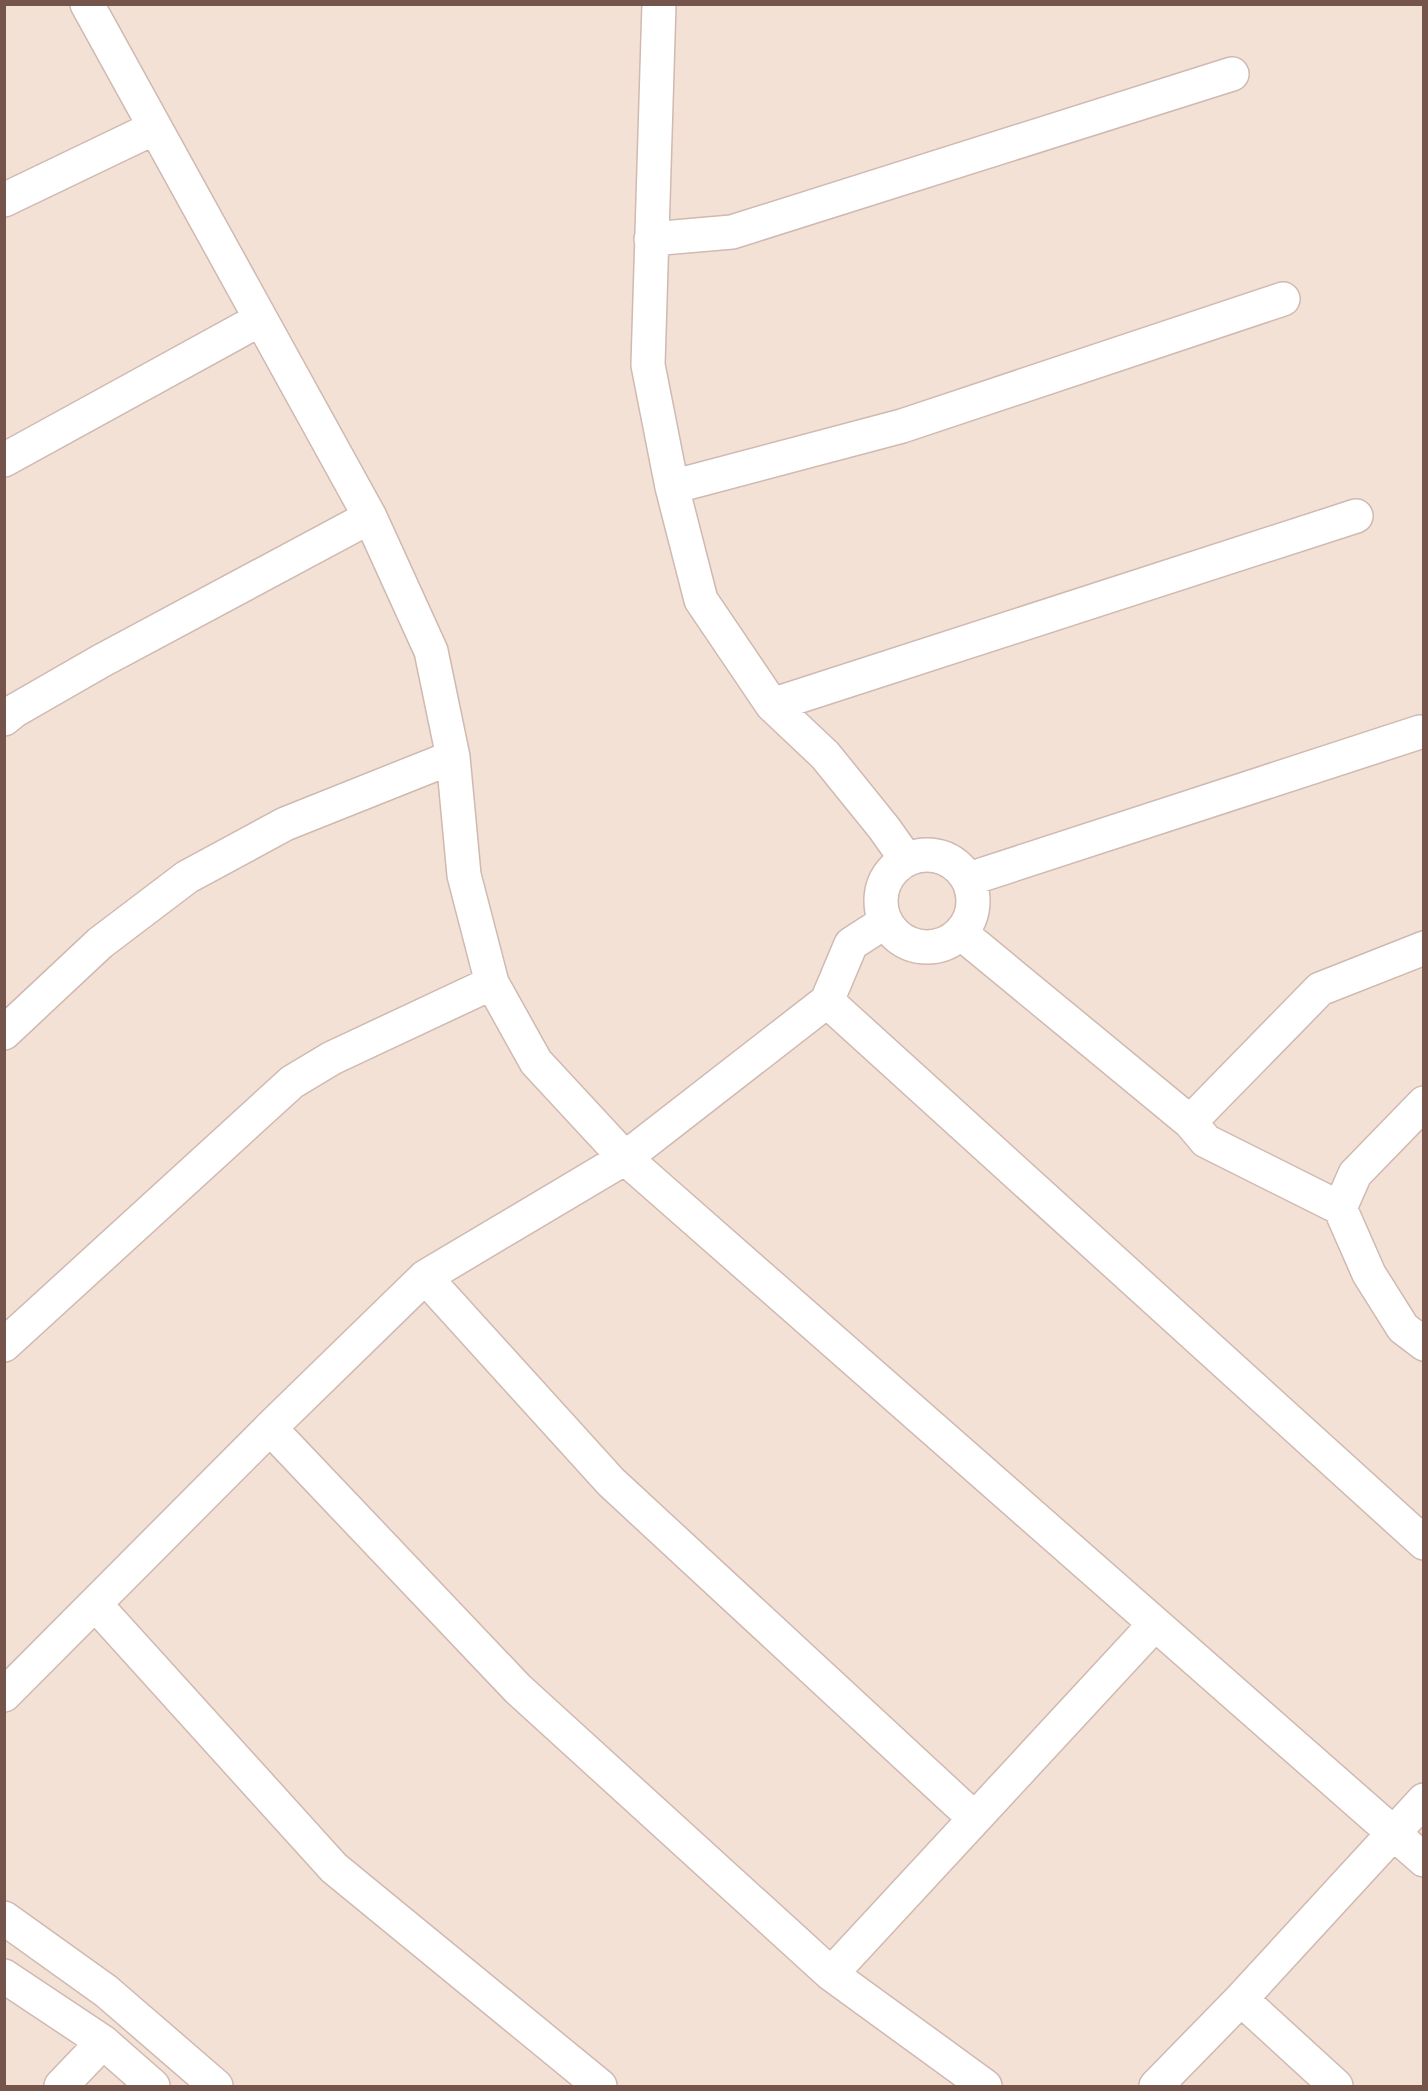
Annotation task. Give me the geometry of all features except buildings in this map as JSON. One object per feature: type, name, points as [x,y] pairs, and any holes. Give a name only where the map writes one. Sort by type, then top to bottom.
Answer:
[{"type":"street","points":[[87,4],[369,517],[431,651],[453,757],[464,875],[492,983],[536,1062],[625,1158],[1424,1860]]},
{"type":"street","points":[[659,4],[648,365],[672,487],[702,600],[772,705],[825,755],[906,859]]},
{"type":"street","points":[[651,239],[732,232],[1232,74]]},
{"type":"street","points":[[4,200],[154,128]]},
{"type":"street","points":[[672,487],[902,426],[1283,299]]},
{"type":"street","points":[[4,460],[259,320]]},
{"type":"street","points":[[772,705],[1356,516]]},
{"type":"street","points":[[4,719],[101,661],[369,517]]},
{"type":"street","points":[[969,879],[1419,732]]},
{"type":"street","points":[[4,1033],[100,943],[187,877],[285,824],[453,757]]},
{"type":"street","points":[[926,854],[942,856],[958,866],[969,879],[974,899],[972,916],[962,934],[948,943],[931,947],[912,946],[896,935],[885,922],[881,905],[882,886],[906,859],[926,854]]},
{"type":"street","points":[[4,1695],[270,1428],[425,1277],[625,1158],[827,1001],[851,944],[885,922]]},
{"type":"street","points":[[962,934],[1190,1122],[1206,1141],[1340,1208],[1369,1274],[1403,1328],[1424,1344]]},
{"type":"street","points":[[1190,1122],[1320,989],[1424,948]]},
{"type":"street","points":[[4,1345],[292,1082],[332,1058],[492,983]]},
{"type":"street","points":[[827,1001],[1424,1543]]},
{"type":"street","points":[[1340,1208],[1355,1174],[1424,1103]]},
{"type":"street","points":[[425,1277],[611,1482],[974,1818]]},
{"type":"street","points":[[270,1428],[518,1689],[831,1974],[985,2086]]},
{"type":"street","points":[[96,1605],[334,1868],[600,2086]]},
{"type":"street","points":[[831,1974],[1154,1625]]},
{"type":"street","points":[[1156,2086],[1241,1999],[1424,1800]]},
{"type":"street","points":[[4,1917],[106,1991],[216,2086]]},
{"type":"street","points":[[4,1976],[104,2042],[153,2086]]},
{"type":"street","points":[[1241,1999],[1336,2086]]},
{"type":"street","points":[[61,2086],[104,2042]]},
{"type":"shaded area","points":[[5,5],[1423,5],[1423,2086],[5,2086]]}]
